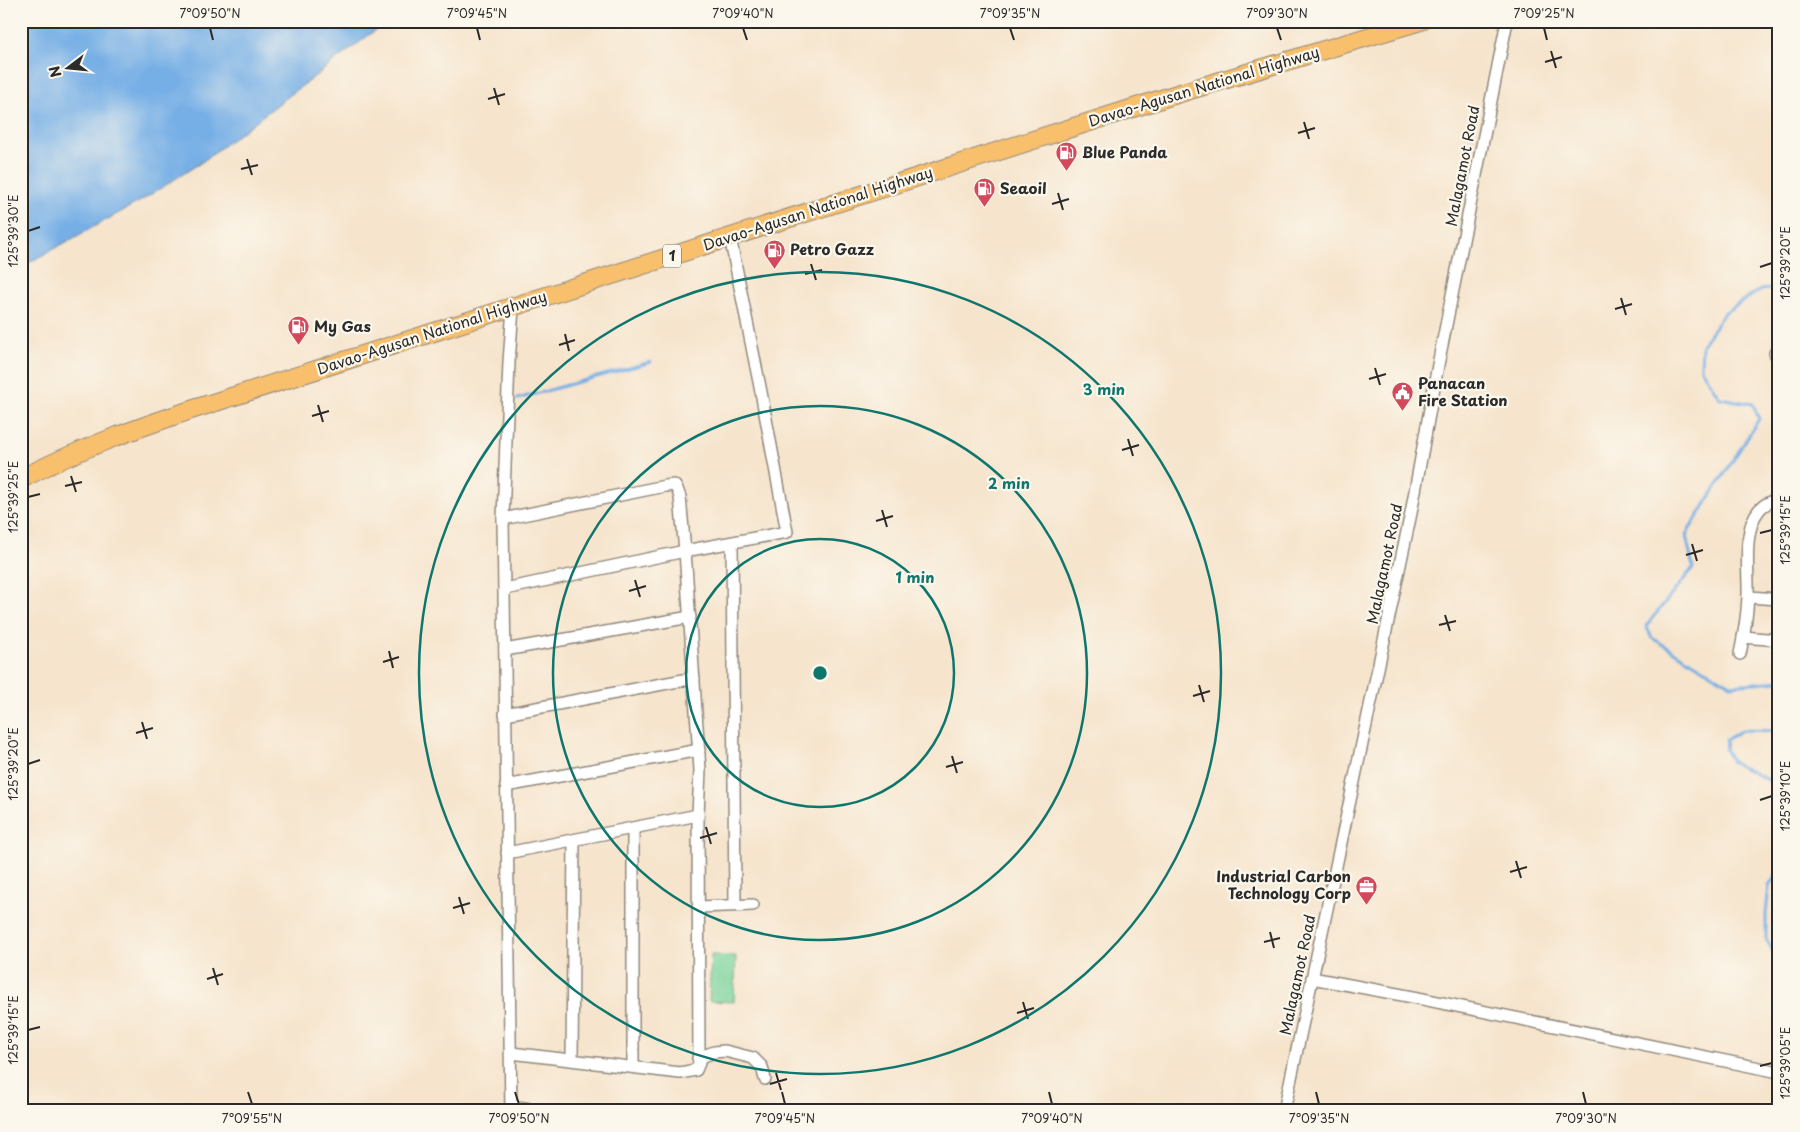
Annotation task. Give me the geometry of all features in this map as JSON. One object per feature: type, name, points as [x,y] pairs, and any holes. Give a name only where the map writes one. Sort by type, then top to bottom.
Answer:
[{"type":"highway","name":"Davao-Agusan National Highway","points":[[21,479],[75,452],[127,432],[1180,93],[1421,21]]},
{"type":"street","name":"Malagamot Road","points":[[1284,1111],[1411,513],[1438,365],[1507,21]]},
{"type":"street","points":[[505,589],[685,551],[787,532],[730,237]]},
{"type":"street","points":[[513,308],[508,362],[503,519],[511,1108],[543,1111]]},
{"type":"street","points":[[503,519],[674,485],[678,489],[690,617],[700,792],[698,815],[698,1067],[696,1070],[680,1073],[572,1059],[511,1054]]},
{"type":"street","points":[[1740,654],[1748,597],[1747,556],[1753,521],[1762,507],[1779,499]]},
{"type":"street","points":[[732,543],[734,904]]},
{"type":"street","points":[[1748,597],[1779,599]]},
{"type":"street","points":[[505,650],[690,617]]},
{"type":"street","points":[[1743,636],[1779,640]]},
{"type":"street","points":[[506,714],[694,678]]},
{"type":"street","points":[[506,786],[699,750]]},
{"type":"street","points":[[507,853],[698,815]]},
{"type":"street","points":[[633,1067],[634,828]]},
{"type":"street","points":[[572,1059],[574,840]]},
{"type":"street","points":[[698,907],[753,904]]},
{"type":"street","points":[[1312,978],[1441,1002],[1779,1072]]},
{"type":"street","points":[[698,1058],[714,1052],[725,1051],[753,1058],[762,1067],[765,1079]]},
{"type":"green space","points":[[711,955],[736,956],[734,1002],[709,1001]]},
{"type":"water","points":[[21,21],[372,21],[377,29],[202,162],[139,202],[21,267]]},
{"type":"waterway","points":[[1779,288],[1760,290],[1724,313],[1702,345],[1701,369],[1720,398],[1753,404],[1759,419],[1686,535],[1693,568],[1646,626],[1652,638],[1731,685],[1779,681]]},
{"type":"waterway","points":[[517,399],[651,362]]},
{"type":"waterway","points":[[1779,731],[1742,730],[1726,740],[1725,749],[1733,763],[1779,785]]},
{"type":"waterway","points":[[1779,871],[1769,886],[1766,913],[1766,938],[1774,953],[1779,957]]},
{"type":"place","name":"Blue Panda","points":[[1066,172]]},
{"type":"place","name":"Seaoil","points":[[984,208]]},
{"type":"place","name":"Petro Gazz","points":[[774,269]]},
{"type":"place","name":"My Gas","points":[[298,346]]},
{"type":"place","name":"Panacan Fire Station","points":[[1402,412]]},
{"type":"place","name":"Industrial Carbon Technology Corp","points":[[1367,905]]}]
